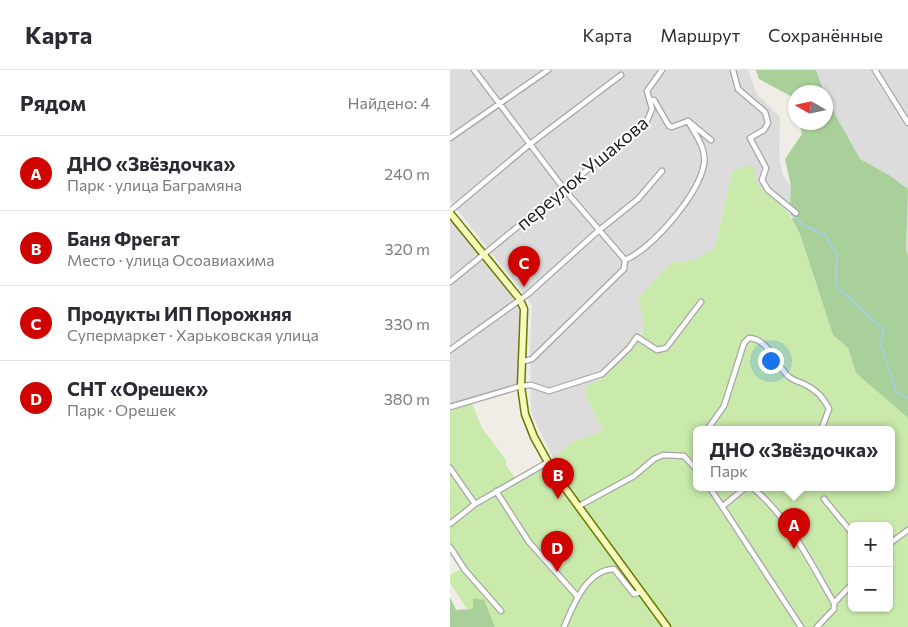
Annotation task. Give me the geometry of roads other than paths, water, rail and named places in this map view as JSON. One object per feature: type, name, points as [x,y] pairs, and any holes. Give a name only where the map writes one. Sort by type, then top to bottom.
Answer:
[{"type":"street","points":[[474,70],[564,189],[598,231],[625,260],[624,269],[532,359],[522,362]]},
{"type":"street","points":[[450,138],[548,70]]},
{"type":"street","name":"переулок Ушакова","points":[[450,282],[647,121],[652,115],[651,100],[647,91],[662,70]]},
{"type":"street","points":[[733,70],[738,89],[766,112],[768,123],[764,130],[750,138],[766,168],[762,180],[768,190],[796,213]]},
{"type":"street","points":[[875,70],[908,123]]},
{"type":"street","points":[[621,75],[530,144],[450,212],[519,298],[524,309],[521,386],[525,414],[534,437],[548,462],[579,506],[668,627]]},
{"type":"street","points":[[651,100],[654,100],[668,126],[672,127],[688,121]]},
{"type":"street","points":[[688,121],[711,140]]},
{"type":"street","points":[[625,260],[638,254],[673,219],[700,174],[704,163],[704,150],[688,121]]},
{"type":"street","points":[[450,350],[519,298],[528,294],[598,231],[638,199],[662,171]]},
{"type":"street","points":[[450,407],[521,386],[531,385],[549,391],[602,374],[629,348],[637,336],[656,350],[666,348],[701,302]]},
{"type":"street","points":[[710,426],[724,406],[744,343],[749,338],[754,338],[765,346],[794,381],[811,388],[824,399],[829,409],[823,426]]},
{"type":"street","points":[[579,506],[634,476],[654,459],[664,455],[678,454],[693,461]]},
{"type":"street","points":[[450,524],[475,504],[548,462]]},
{"type":"street","points":[[450,468],[475,504]]},
{"type":"street","points":[[496,491],[530,542],[577,596]]},
{"type":"street","points":[[712,491],[801,627]]},
{"type":"street","points":[[723,506],[741,491]]},
{"type":"street","points":[[756,491],[786,523],[834,603],[834,609],[817,627]]},
{"type":"street","points":[[824,499],[848,528]]},
{"type":"street","points":[[893,541],[908,530]]},
{"type":"street","points":[[450,547],[465,570],[501,611]]},
{"type":"street","points":[[564,627],[577,596],[606,569],[614,569],[634,594],[641,592]]},
{"type":"street","points":[[834,603],[848,588]]},
{"type":"waterway","points":[[791,214],[805,226],[825,235],[837,254],[836,286],[884,330],[881,344],[896,392],[908,398]]},
{"type":"place","name":"Продукты ИП Порожняя","points":[[524,287]]},
{"type":"place","name":"Баня Фрегат","points":[[558,499]]},
{"type":"place","name":"ДНО «Звёздочка»","points":[[794,549]]},
{"type":"place","name":"СНТ «Орешек»","points":[[557,572]]}]
